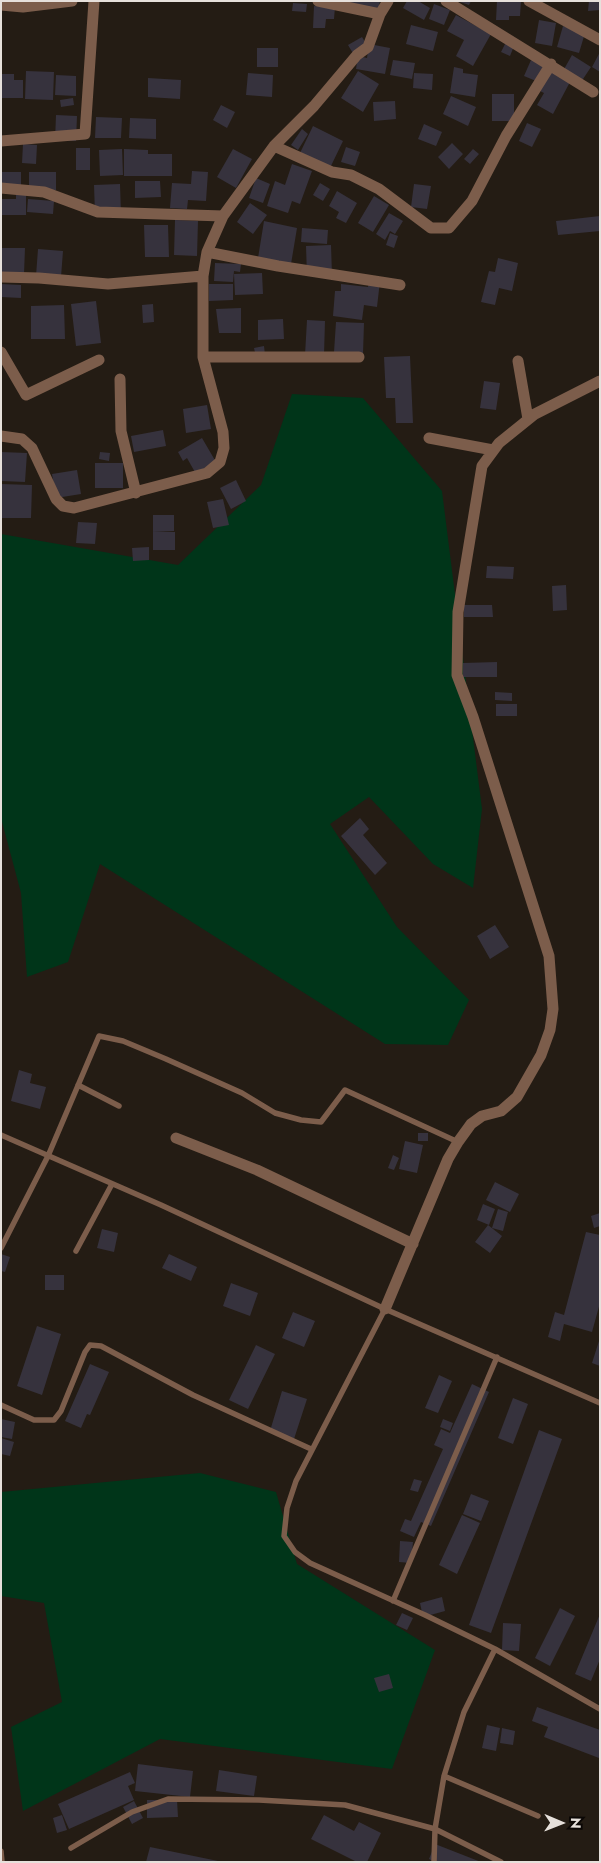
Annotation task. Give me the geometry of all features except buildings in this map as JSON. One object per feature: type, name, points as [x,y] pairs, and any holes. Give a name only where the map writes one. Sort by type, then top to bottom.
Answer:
[{"type":"street","points":[[1,5],[23,7],[72,1]]},
{"type":"street","points":[[1,142],[84,134],[94,1]]},
{"type":"street","points":[[318,1],[380,14]]},
{"type":"street","points":[[1,436],[22,439],[32,448],[56,499],[63,506],[74,508],[207,474],[220,462],[224,448],[223,432],[204,356],[203,276],[207,252],[223,216],[274,146],[314,106],[357,55],[368,48],[380,14],[388,1]]},
{"type":"street","points":[[446,1],[593,92]]},
{"type":"street","points":[[529,1],[600,40]]},
{"type":"street","points":[[274,146],[332,172],[351,175],[379,189],[431,228],[449,228],[472,201],[506,136],[550,64]]},
{"type":"street","points":[[1,188],[44,192],[98,212],[223,216]]},
{"type":"street","points":[[207,252],[278,266],[400,285]]},
{"type":"street","points":[[1,277],[108,284],[203,276]]},
{"type":"street","points":[[1,352],[26,395],[99,360]]},
{"type":"street","points":[[204,356],[359,357]]},
{"type":"street","points":[[518,361],[528,419]]},
{"type":"street","points":[[120,378],[121,431],[136,493]]},
{"type":"street","points":[[385,1309],[448,1159],[458,1142],[482,1116],[501,1111],[517,1097],[541,1054],[550,1030],[553,1008],[548,956],[473,717],[457,676],[460,603],[482,466],[499,442],[528,419],[600,381]]},
{"type":"street","points":[[430,438],[493,450]]},
{"type":"street","points":[[176,1138],[257,1170],[413,1244]]},
{"type":"lane","points":[[1,1248],[48,1156],[98,1036],[123,1041],[166,1059],[242,1093],[275,1113],[301,1120],[321,1122],[345,1090],[458,1142]]},
{"type":"lane","points":[[78,1085],[119,1106]]},
{"type":"lane","points":[[1,1135],[385,1309],[600,1403]]},
{"type":"lane","points":[[76,1250],[112,1184]]},
{"type":"lane","points":[[385,1309],[296,1481],[287,1508],[284,1536],[295,1552],[310,1563],[496,1649],[600,1709]]},
{"type":"lane","points":[[1,1405],[34,1420],[54,1420],[61,1411],[85,1352],[90,1345],[101,1346],[210,1403],[311,1449]]},
{"type":"lane","points":[[393,1601],[497,1357]]},
{"type":"lane","points":[[434,1862],[435,1830],[444,1776],[464,1712],[496,1649]]},
{"type":"lane","points":[[444,1776],[538,1816]]},
{"type":"lane","points":[[71,1848],[132,1812],[168,1799],[259,1800],[345,1805],[435,1830],[501,1862]]},
{"type":"lane","points":[[1,1851],[2,1862]]},
{"type":"green space","points":[[292,394],[363,398],[442,491],[482,809],[473,888],[433,864],[369,797],[330,824],[397,927],[469,1000],[448,1045],[385,1044],[100,864],[68,962],[27,977],[21,893],[1,818],[1,534],[178,565],[261,485]]},
{"type":"green space","points":[[200,1473],[276,1492],[297,1564],[435,1650],[392,1769],[160,1739],[23,1811],[11,1727],[62,1702],[44,1603],[1,1596],[1,1492]]}]
